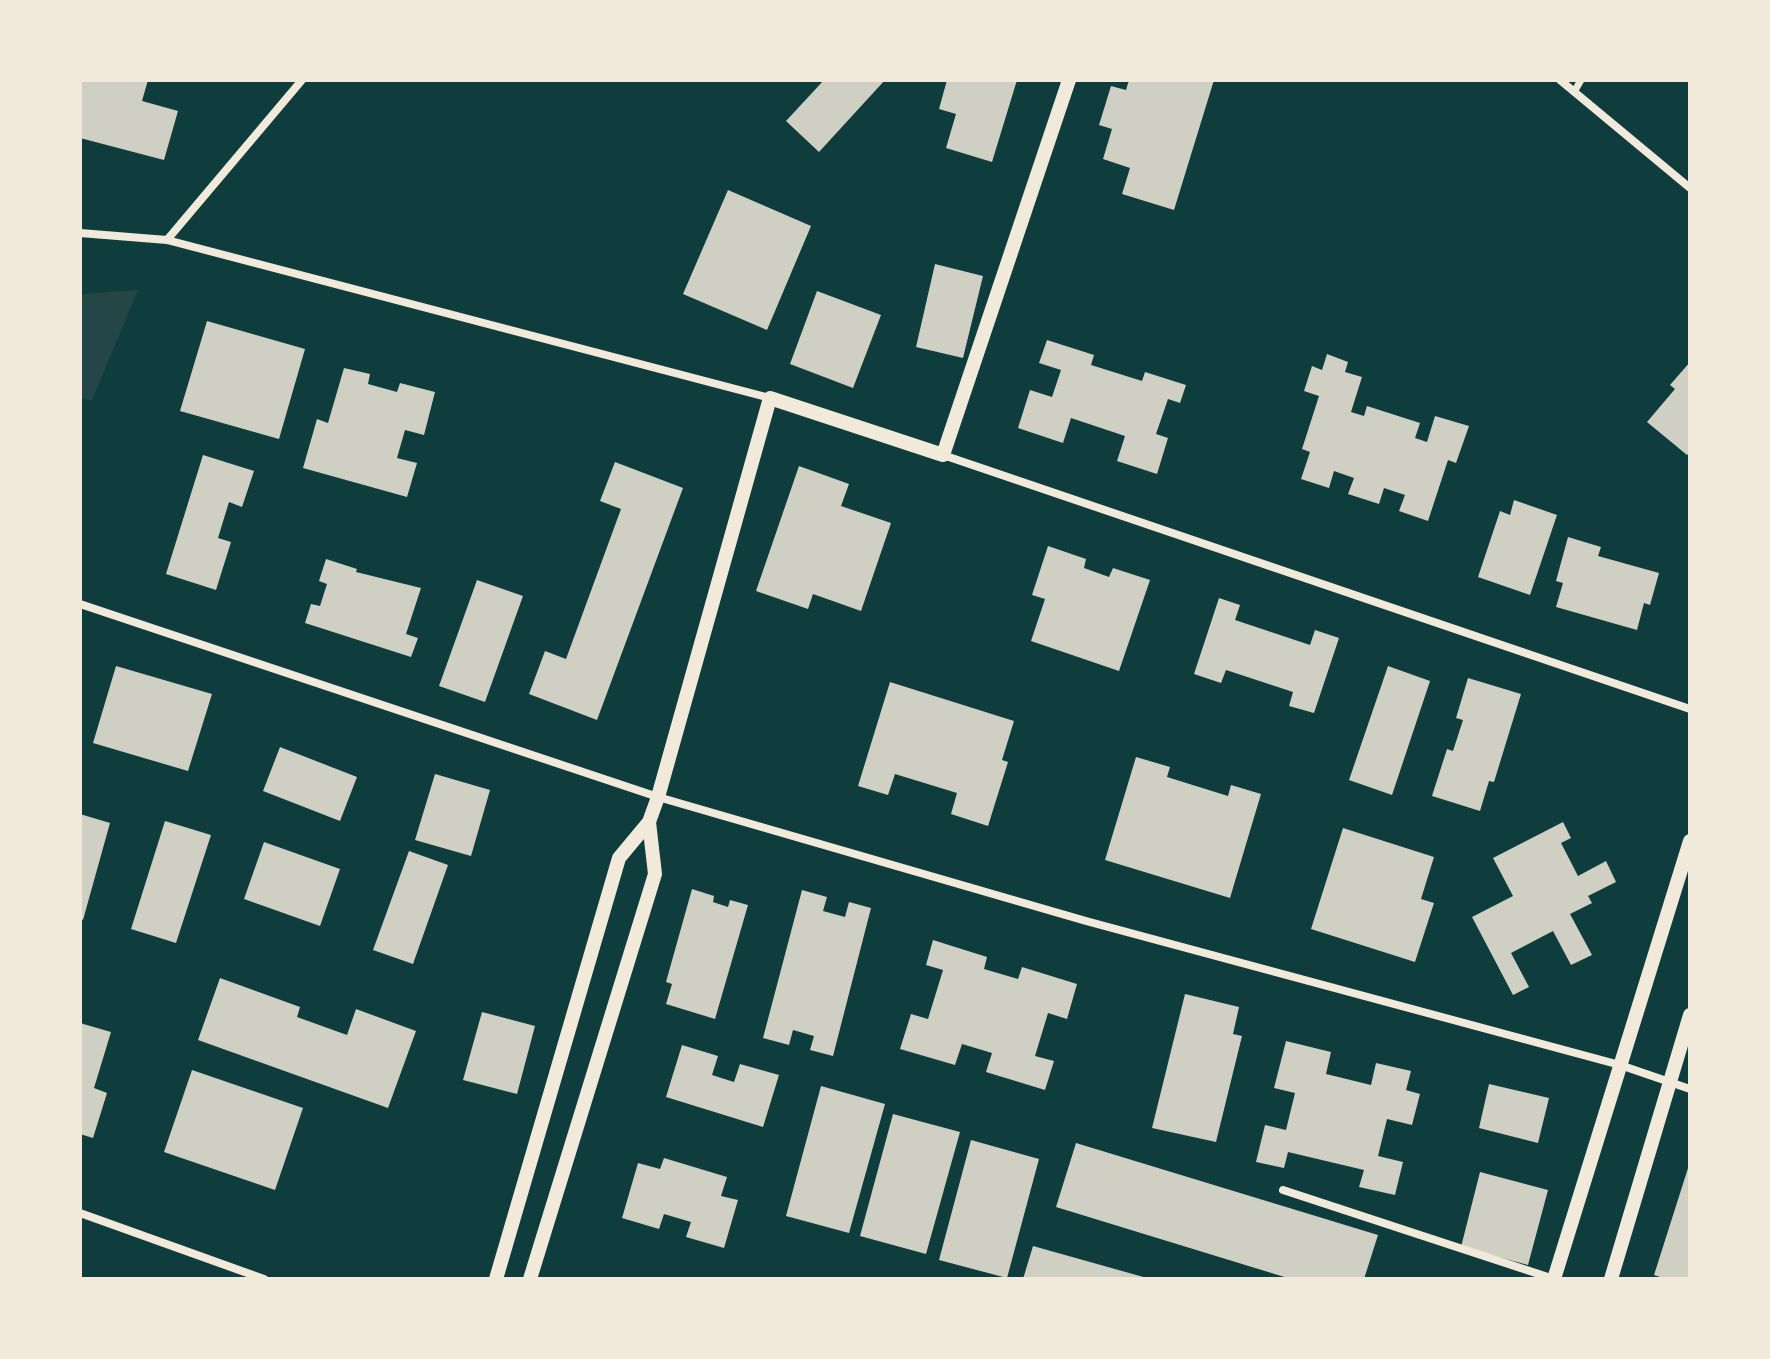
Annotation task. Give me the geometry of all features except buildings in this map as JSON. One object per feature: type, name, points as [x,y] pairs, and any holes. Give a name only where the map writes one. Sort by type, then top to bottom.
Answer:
[{"type":"street","points":[[167,240],[302,80]]},
{"type":"street","points":[[943,455],[1069,80]]},
{"type":"street","points":[[1560,80],[1690,188]]},
{"type":"street","points":[[1574,92],[1581,80]]},
{"type":"street","points":[[80,233],[167,240],[770,398],[1690,709]]},
{"type":"street","points":[[496,1279],[619,858],[649,822],[658,797],[770,398]]},
{"type":"street","points":[[80,604],[658,797],[1086,921],[1620,1065],[1690,1089]]},
{"type":"street","points":[[530,1279],[655,874],[649,822]]},
{"type":"street","points":[[1283,1190],[1554,1279],[1690,841]]},
{"type":"street","points":[[1611,1279],[1690,1015]]},
{"type":"street","points":[[80,1213],[264,1279]]},
{"type":"shaded area","points":[[138,290],[92,400],[80,399],[80,294]]}]
